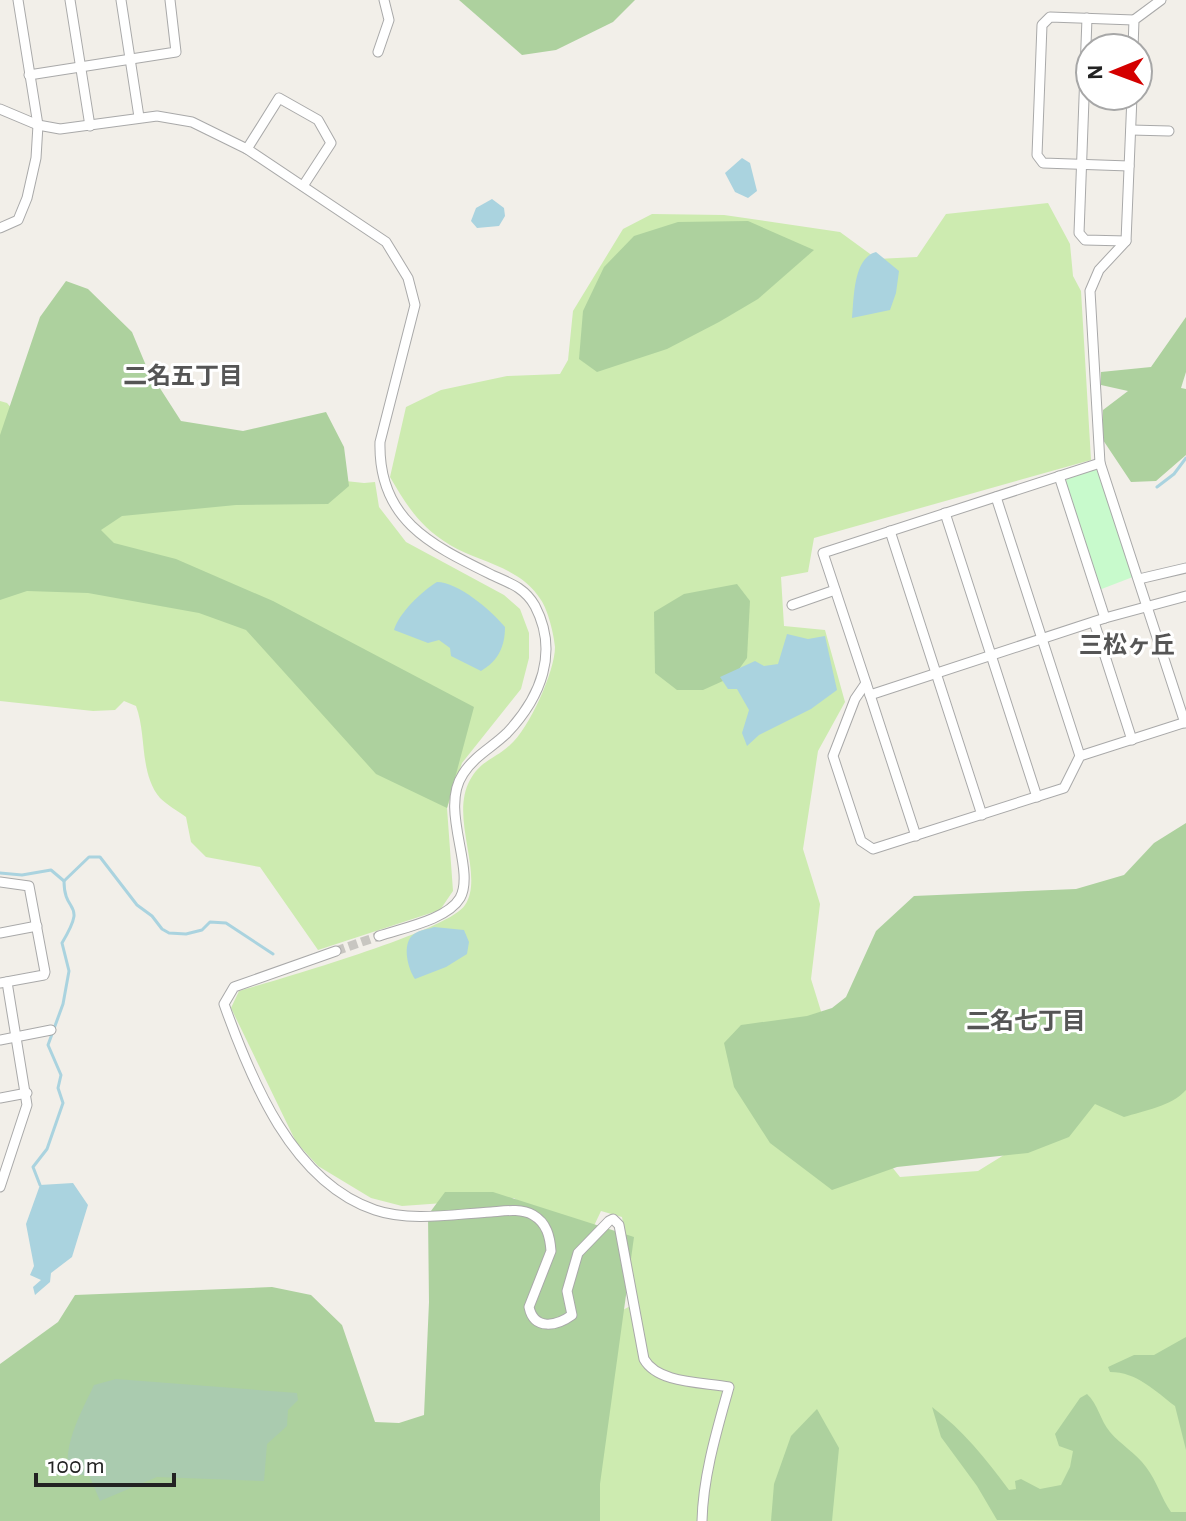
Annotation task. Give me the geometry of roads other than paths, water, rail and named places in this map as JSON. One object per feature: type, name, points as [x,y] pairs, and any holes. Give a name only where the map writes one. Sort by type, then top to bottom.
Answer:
[{"type":"street","points":[[0,228],[18,220],[27,198],[36,158],[38,125],[18,0]]},
{"type":"street","points":[[70,0],[90,126]]},
{"type":"street","points":[[121,0],[139,117]]},
{"type":"street","points":[[29,75],[176,52],[170,0]]},
{"type":"street","points":[[378,52],[389,20],[384,0]]},
{"type":"street","points":[[1129,166],[1043,163],[1037,155],[1042,25],[1050,17],[1134,20],[1161,0]]},
{"type":"street","points":[[1087,18],[1079,233],[1085,240],[1126,241]]},
{"type":"street","points":[[1134,20],[1134,32]]},
{"type":"street","points":[[247,149],[279,98],[318,120],[331,143],[303,186]]},
{"type":"street","points":[[0,109],[38,125],[60,129],[157,116],[192,122],[247,149],[386,242],[408,278],[415,305],[397,381],[385,415],[380,442],[383,476],[396,508],[422,538],[525,591],[535,605],[547,641],[545,670],[526,708],[509,731],[463,773],[455,791],[454,813],[464,884],[461,897],[444,915],[379,936]]},
{"type":"street","points":[[1080,756],[1185,723],[1100,463],[1090,291],[1099,270],[1126,241],[1132,112]]},
{"type":"street","points":[[1131,130],[1169,131]]},
{"type":"street","points":[[916,836],[823,553],[1100,463]]},
{"type":"street","points":[[1059,476],[1105,618]]},
{"type":"street","points":[[866,683],[855,699],[833,756],[861,841],[873,849],[1064,788],[1080,756],[996,497]]},
{"type":"street","points":[[945,513],[1037,797]]},
{"type":"street","points":[[890,531],[982,815]]},
{"type":"street","points":[[1139,579],[1186,568]]},
{"type":"street","points":[[792,605],[835,590]]},
{"type":"street","points":[[870,695],[1105,618],[1186,596]]},
{"type":"street","points":[[1094,622],[1132,740]]},
{"type":"street","points":[[0,882],[29,886],[45,972],[44,975],[4,983],[27,1093],[26,1116],[0,1187]]},
{"type":"street","points":[[0,933],[37,926]]},
{"type":"street","points":[[336,951],[234,987],[224,1004],[251,1069],[298,1156],[344,1195],[385,1213],[434,1215],[514,1210],[531,1213],[549,1233],[551,1251],[529,1307],[534,1320],[547,1324],[560,1323],[572,1315],[567,1291],[578,1253],[613,1219],[619,1225],[637,1328],[649,1368],[673,1377],[729,1387],[712,1451],[703,1497],[702,1521]]},
{"type":"street","points":[[0,1040],[51,1030]]},
{"type":"street","points":[[0,1098],[27,1093]]},
{"type":"street","points":[[0,1148],[15,1146]]},
{"type":"water","points":[[742,158],[750,163],[757,191],[748,198],[735,192],[725,173]]},
{"type":"water","points":[[492,199],[504,208],[505,216],[499,226],[477,228],[471,221],[476,208]]},
{"type":"water","points":[[876,252],[899,271],[890,310],[852,318],[859,271],[868,256]]},
{"type":"water","points":[[437,582],[464,592],[483,605],[505,627],[499,653],[481,671],[451,656],[450,648],[439,640],[428,643],[394,630],[412,603]]},
{"type":"water","points":[[787,634],[808,639],[825,636],[837,690],[811,709],[759,735],[747,746],[742,733],[749,710],[737,689],[728,689],[720,677],[755,661],[764,666],[778,664]]},
{"type":"water","points":[[434,927],[464,930],[469,942],[467,954],[446,967],[415,979],[408,963],[408,943],[416,933]]},
{"type":"water","points":[[73,1183],[88,1205],[72,1257],[51,1273],[50,1282],[35,1295],[33,1287],[41,1280],[30,1275],[34,1266],[26,1224],[40,1185]]},
{"type":"waterway","points":[[1157,487],[1174,474],[1186,458]]},
{"type":"waterway","points":[[64,881],[89,857],[100,857],[137,905],[169,933],[186,934],[202,930],[210,922],[226,923],[273,954]]},
{"type":"waterway","points":[[0,873],[22,875],[51,870],[64,881],[67,899],[74,913],[62,943],[69,971],[63,1004],[48,1045],[61,1075],[58,1088],[63,1103],[47,1149],[33,1167],[40,1185]]},
{"type":"tunnel","points":[[336,951],[379,936]]},
{"type":"district","name":"二名五丁目","points":[[183,376]]},
{"type":"district","name":"三松ヶ丘","points":[[1127,645]]},
{"type":"district","name":"二名七丁目","points":[[1026,1021]]}]
